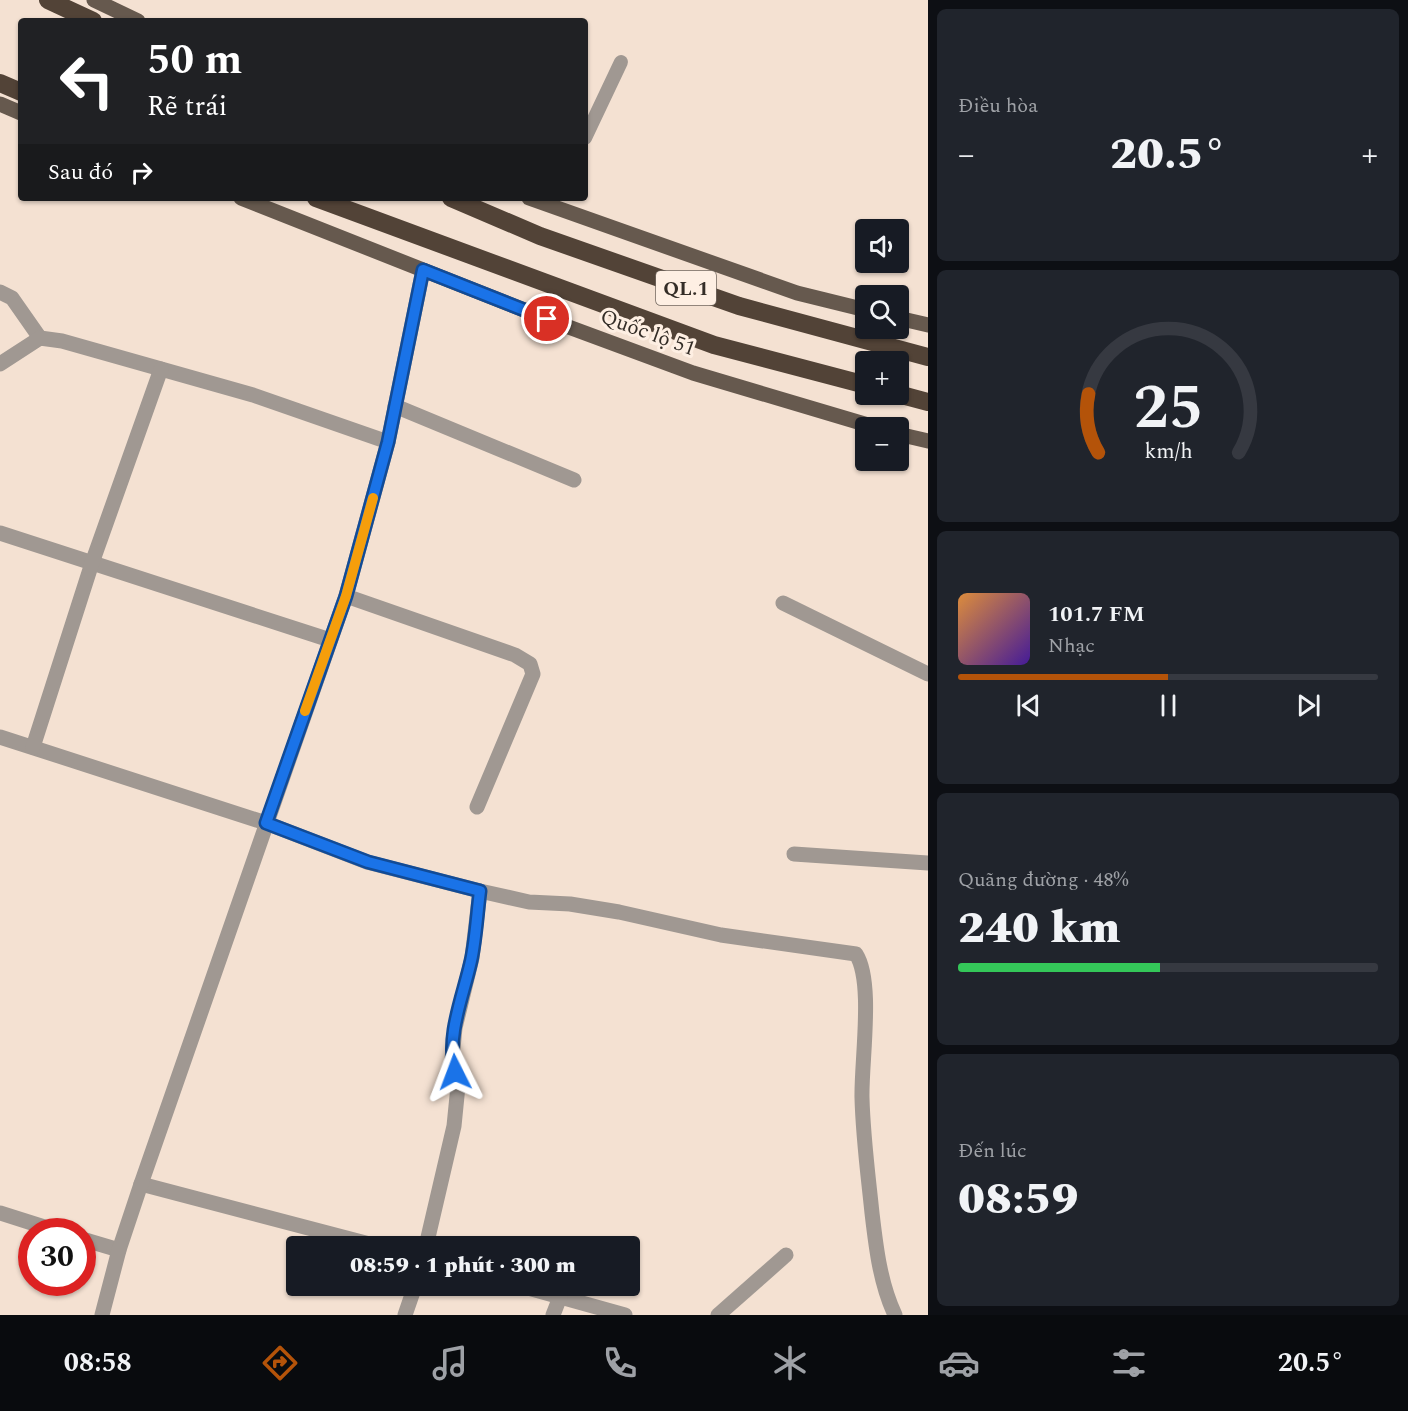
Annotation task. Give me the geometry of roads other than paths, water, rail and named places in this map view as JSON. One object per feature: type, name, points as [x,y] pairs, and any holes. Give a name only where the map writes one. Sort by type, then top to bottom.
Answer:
[{"type":"highway","points":[[48,0],[87,18]]},
{"type":"highway","points":[[0,83],[18,91]]},
{"type":"highway","name":"Quốc lộ 51","points":[[324,201],[714,345],[855,383]]},
{"type":"highway","name":"QL.1","points":[[458,201],[540,236],[739,306],[928,357]]},
{"type":"highway","points":[[909,397],[928,402]]},
{"type":"main road","points":[[94,0],[132,18]]},
{"type":"main road","points":[[0,104],[18,112]]},
{"type":"main road","name":"Quốc lộ 51","points":[[250,201],[693,373],[855,421]]},
{"type":"main road","name":"QL.1","points":[[554,203],[796,292],[855,307]]},
{"type":"main road","points":[[909,321],[928,325]]},
{"type":"main road","points":[[909,437],[928,441]]},
{"type":"street","points":[[102,1315],[119,1250],[141,1184],[346,596],[388,442],[423,270]]},
{"type":"street","points":[[0,292],[12,298],[40,338],[253,395],[388,442]]},
{"type":"street","points":[[0,364],[40,338]]},
{"type":"street","points":[[33,747],[93,563],[161,369]]},
{"type":"street","points":[[395,406],[574,480]]},
{"type":"street","points":[[0,533],[330,640]]},
{"type":"street","points":[[346,596],[515,656],[530,664],[533,675],[477,807]]},
{"type":"street","points":[[783,603],[928,674]]},
{"type":"street","points":[[0,737],[266,823],[368,862],[480,891],[529,902],[570,904],[619,912],[721,935],[856,954],[861,963],[865,984],[862,1097],[864,1157],[878,1260],[894,1315]]},
{"type":"street","points":[[795,854],[928,863]]},
{"type":"street","points":[[428,1236],[454,1126],[458,1086],[452,1058],[455,1028],[472,958],[480,891]]},
{"type":"street","points":[[141,1184],[339,1236]]},
{"type":"street","points":[[0,1213],[18,1219]]},
{"type":"street","points":[[96,1243],[119,1250]]},
{"type":"street","points":[[718,1315],[786,1255]]},
{"type":"street","points":[[405,1315],[412,1296]]},
{"type":"street","points":[[556,1296],[622,1315]]},
{"type":"street","points":[[553,1315],[560,1297]]},
{"type":"lane","points":[[588,132],[621,62]]}]
